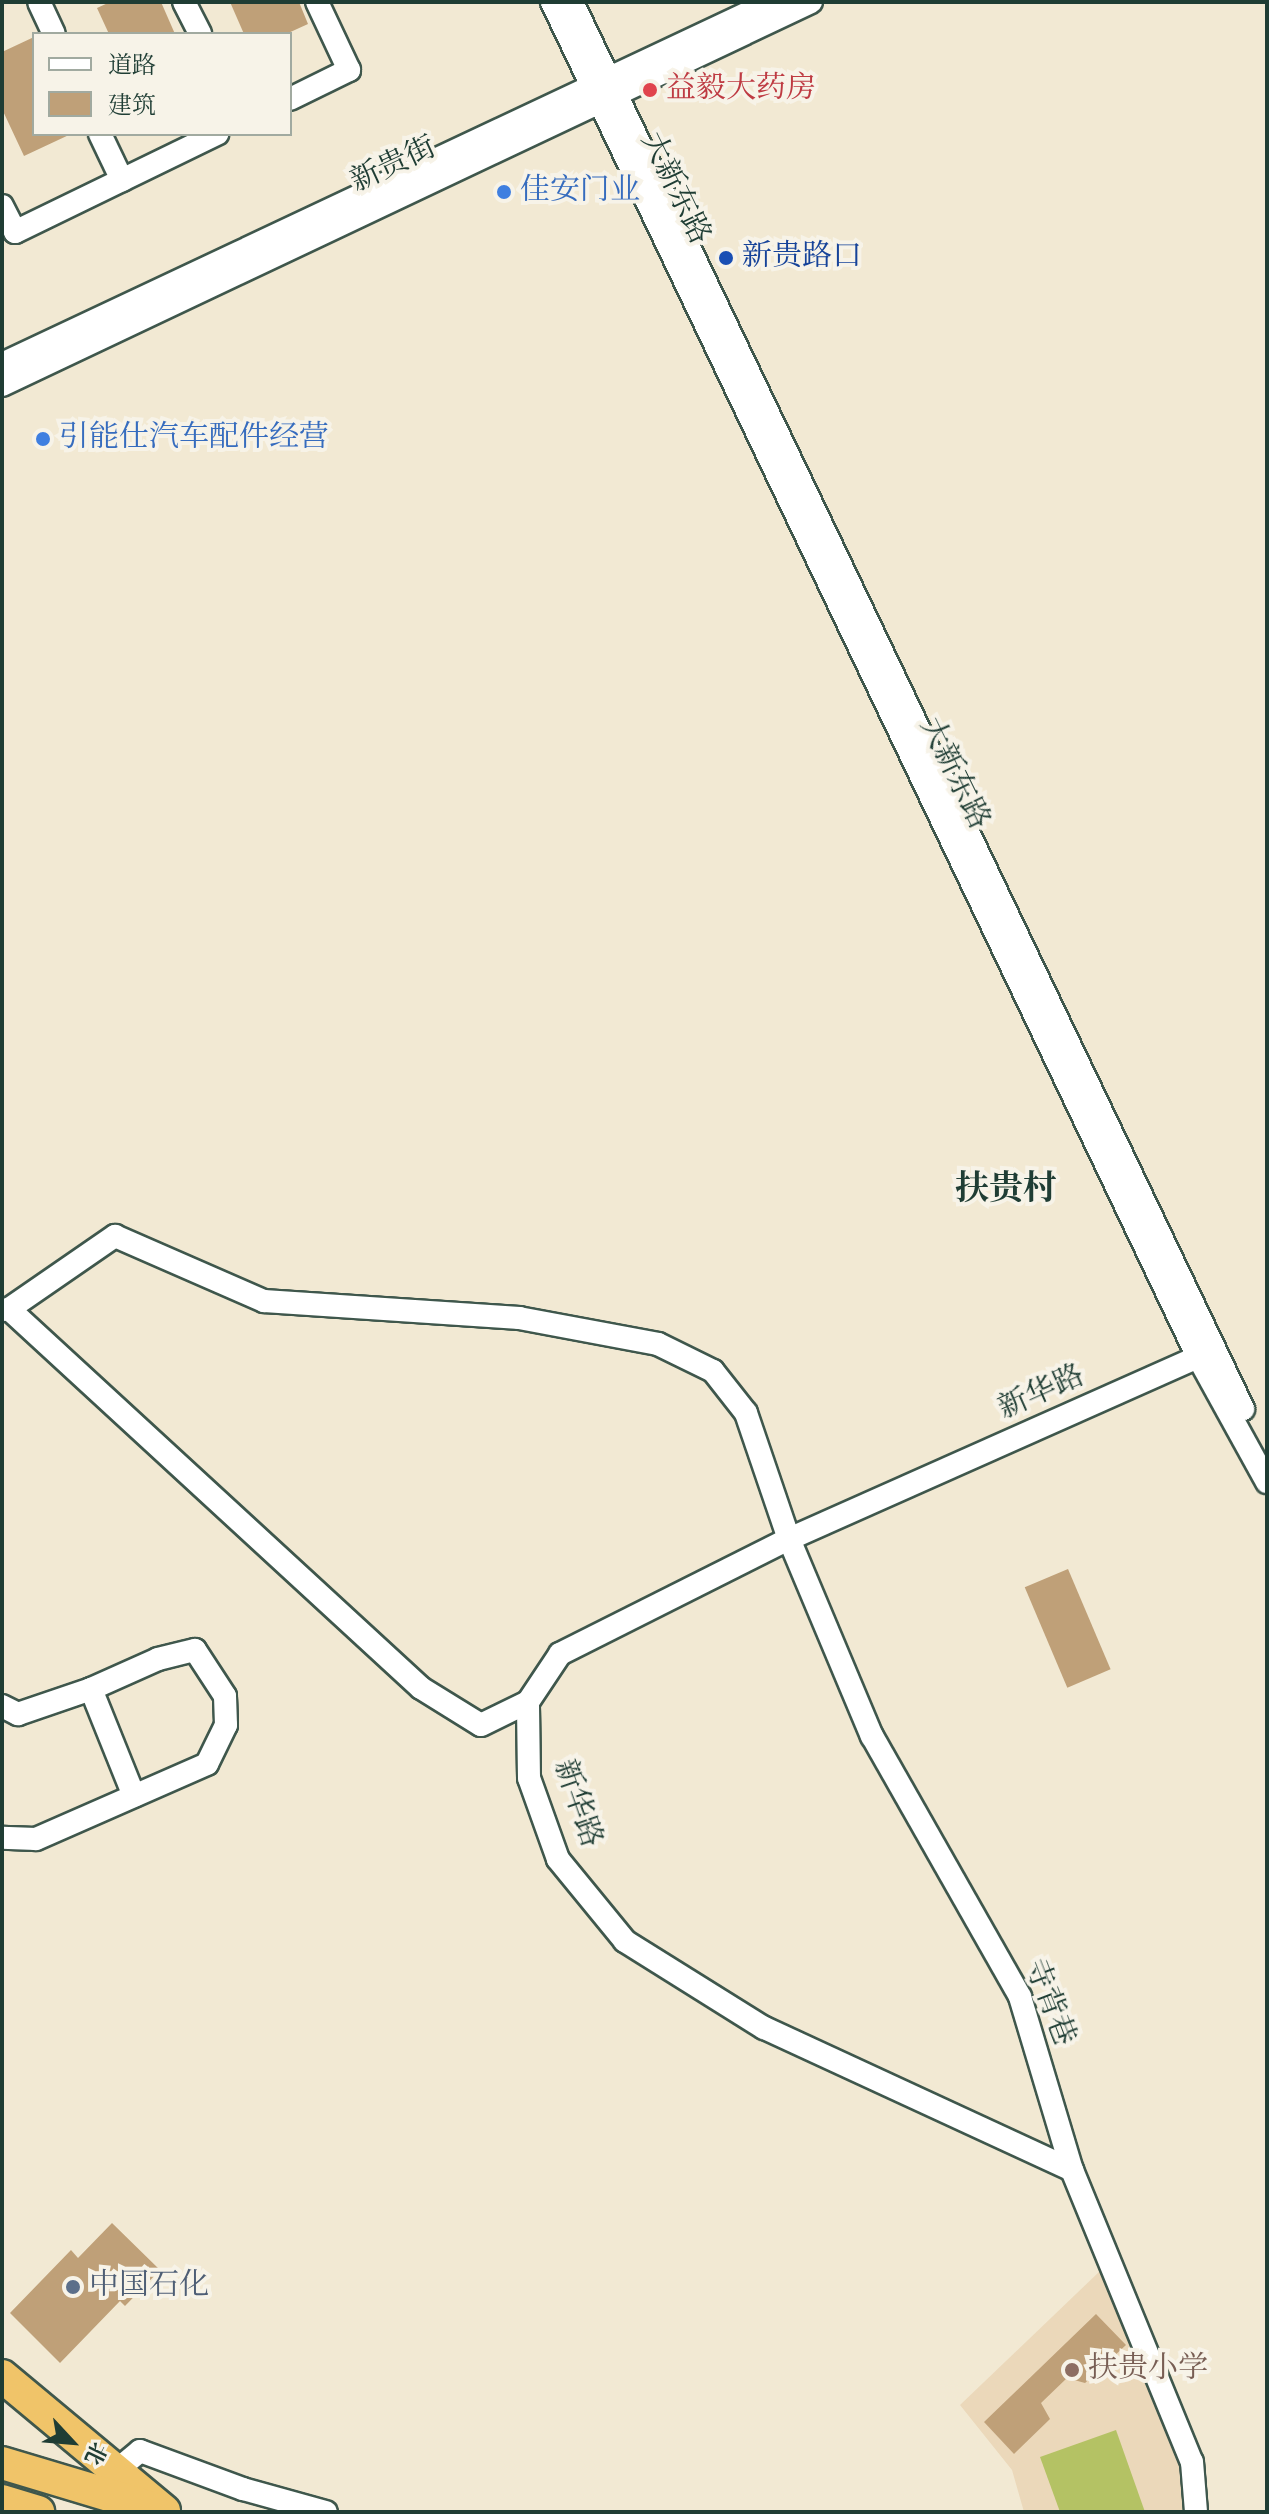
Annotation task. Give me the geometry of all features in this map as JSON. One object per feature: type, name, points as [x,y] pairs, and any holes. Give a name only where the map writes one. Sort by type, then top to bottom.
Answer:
[{"type":"highway","points":[[2,2376],[165,2512]]},
{"type":"highway","points":[[2,2463],[165,2512]]},
{"type":"highway","points":[[2,2501],[38,2512]]},
{"type":"street","points":[[39,2],[53,32]]},
{"type":"street","points":[[184,2],[199,32]]},
{"type":"street","points":[[292,98],[349,70],[317,2]]},
{"type":"street","points":[[552,2],[604,91]]},
{"type":"street","points":[[572,2],[604,91]]},
{"type":"street","name":"新贵街","points":[[2,385],[604,91],[771,2]]},
{"type":"street","name":"新贵街","points":[[2,364],[604,91],[811,2]]},
{"type":"street","name":"大新东路","points":[[604,91],[1267,1482]]},
{"type":"street","points":[[101,136],[122,180]]},
{"type":"street","points":[[2,206],[15,232],[213,136]]},
{"type":"street","name":"寺背巷","points":[[6,1310],[115,1236],[264,1301],[519,1318],[658,1344],[713,1371],[746,1413],[789,1539],[872,1736],[1020,1997],[1072,2170],[1192,2462],[1196,2512]]},
{"type":"street","points":[[6,1310],[421,1688],[481,1725],[528,1702]]},
{"type":"street","name":"大新东路","points":[[1206,1353],[1267,1451]]},
{"type":"street","name":"新华路","points":[[1072,2170],[764,2028],[625,1941],[558,1859],[529,1778],[528,1702],[560,1654],[789,1539],[1206,1353]]},
{"type":"street","points":[[2,1706],[18,1714],[91,1689],[158,1659],[195,1650],[225,1696],[226,1725],[207,1764],[36,1839],[2,1838]]},
{"type":"street","points":[[91,1689],[134,1796]]},
{"type":"street","points":[[116,2471],[140,2451],[243,2489],[326,2512]]},
{"type":"shaded area","name":"扶贵小学","points":[[1100,2271],[1136,2334],[1179,2464],[1184,2512],[1024,2512],[1012,2470],[960,2405]]},
{"type":"green space","points":[[1116,2430],[1145,2512],[1060,2512],[1040,2457]]},
{"type":"building","points":[[110,2],[161,2],[174,32],[108,32],[97,8]]},
{"type":"building","points":[[230,2],[299,2],[308,24],[290,32],[243,32]]},
{"type":"building","points":[[32,38],[32,136],[67,136],[24,156],[2,109],[2,52]]},
{"type":"building","points":[[1068,1569],[1111,1669],[1067,1688],[1025,1587]]},
{"type":"building","points":[[112,2223],[160,2270],[125,2306],[120,2301],[60,2363],[10,2313],[71,2250],[78,2258]]},
{"type":"building","points":[[1096,2314],[1126,2345],[1085,2383],[1067,2378],[1041,2403],[1050,2419],[1014,2454],[984,2422]]},
{"type":"place","name":"益毅大药房","points":[[650,90]]},
{"type":"place","name":"佳安门业","points":[[504,192]]},
{"type":"place","name":"新贵路口","points":[[726,258]]},
{"type":"place","name":"引能仕汽车配件经营","points":[[43,439]]},
{"type":"place","name":"中国石化","points":[[73,2287]]},
{"type":"place","name":"扶贵小学","points":[[1072,2370]]},
{"type":"district","name":"扶贵村","points":[[1006,1191]]}]
